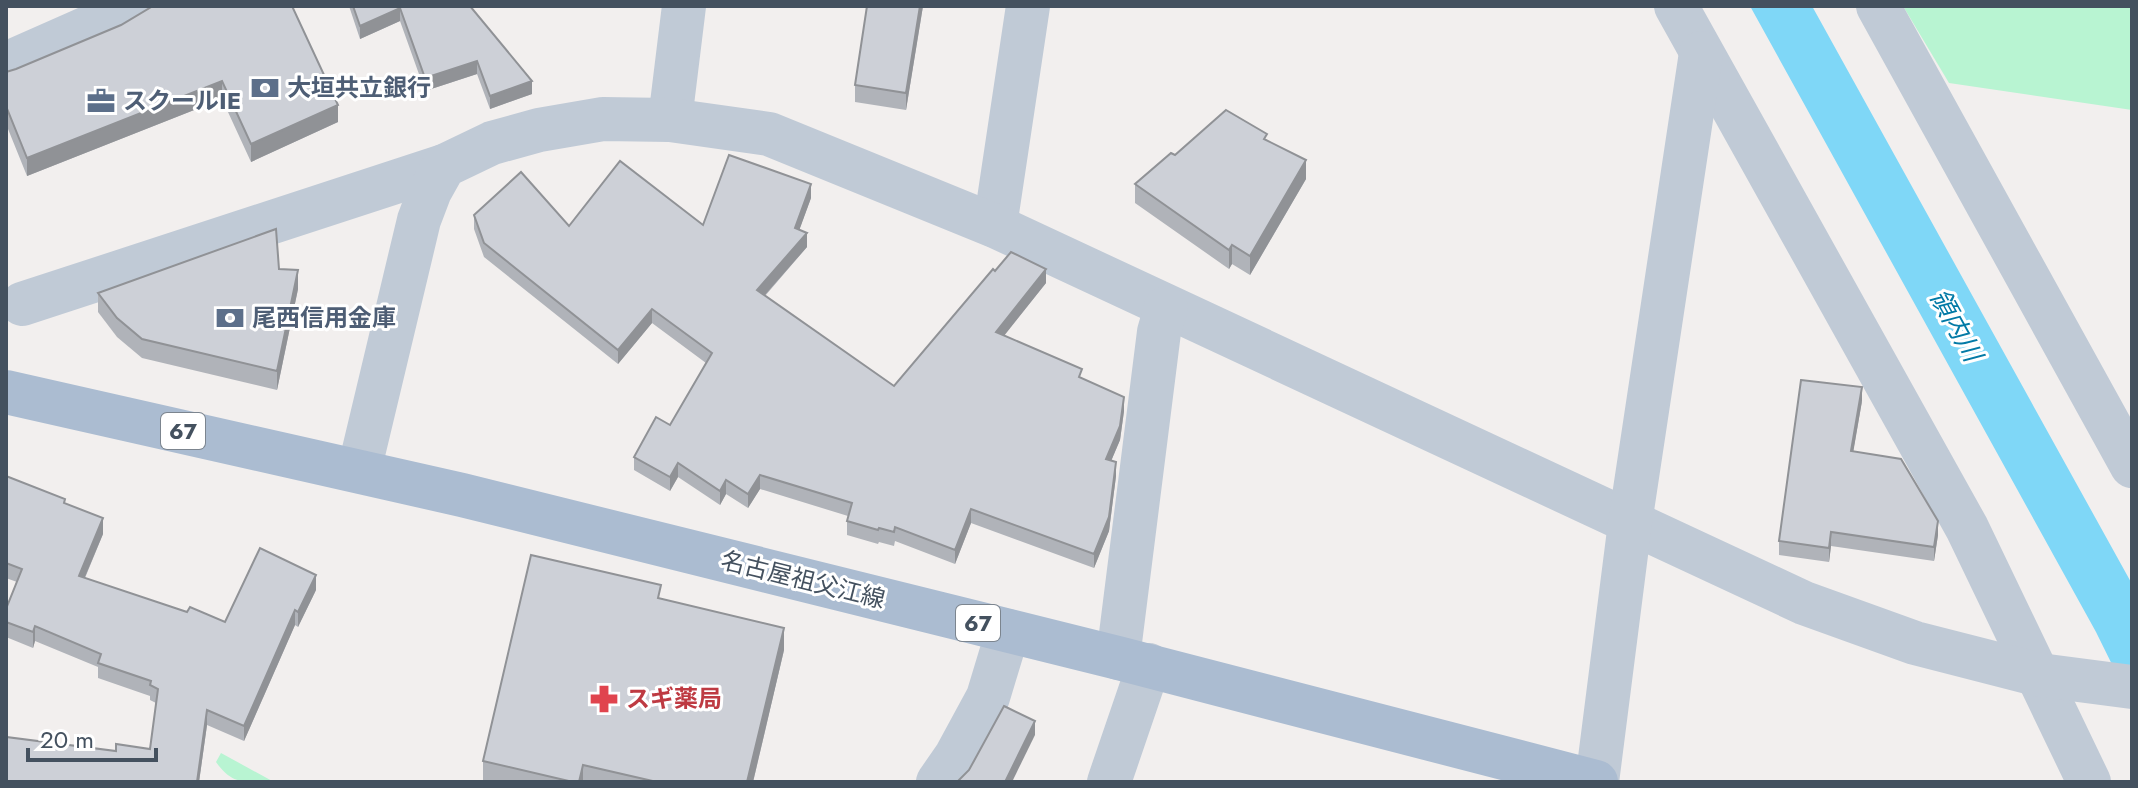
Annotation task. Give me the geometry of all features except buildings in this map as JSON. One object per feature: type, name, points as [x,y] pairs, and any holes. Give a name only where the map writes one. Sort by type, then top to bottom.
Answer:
[{"type":"main road","name":"名古屋祖父江線","points":[[6,392],[359,471],[1134,662],[1596,782]]},
{"type":"street","points":[[6,64],[137,6]]},
{"type":"street","points":[[670,120],[684,6]]},
{"type":"street","points":[[995,226],[1028,6]]},
{"type":"street","points":[[1676,6],[2052,677],[2089,782]]},
{"type":"street","points":[[1878,6],[2132,466]]},
{"type":"street","points":[[1596,782],[1630,523],[1701,53]]},
{"type":"street","points":[[22,304],[444,166],[492,143],[539,130],[603,119],[670,120],[769,134],[995,226],[1804,603],[1915,643],[2052,677],[2132,687]]},
{"type":"street","points":[[359,471],[419,220],[444,166]]},
{"type":"street","points":[[1109,782],[1134,662],[1159,332],[1166,308]]},
{"type":"street","points":[[938,782],[988,697],[1008,631]]},
{"type":"green space","points":[[1903,6],[2132,6],[2132,110],[1949,83]]},
{"type":"green space","points":[[221,753],[274,782],[234,779],[216,762]]},
{"type":"water","name":"領内川","points":[[1750,6],[1812,6],[2132,584],[2132,705],[2096,632]]},
{"type":"place","name":"大垣共立銀行","points":[[265,88]]},
{"type":"place","name":"スクールIE","points":[[101,101]]},
{"type":"place","name":"尾西信用金庫","points":[[230,318]]},
{"type":"place","name":"スギ薬局","points":[[604,699]]}]
